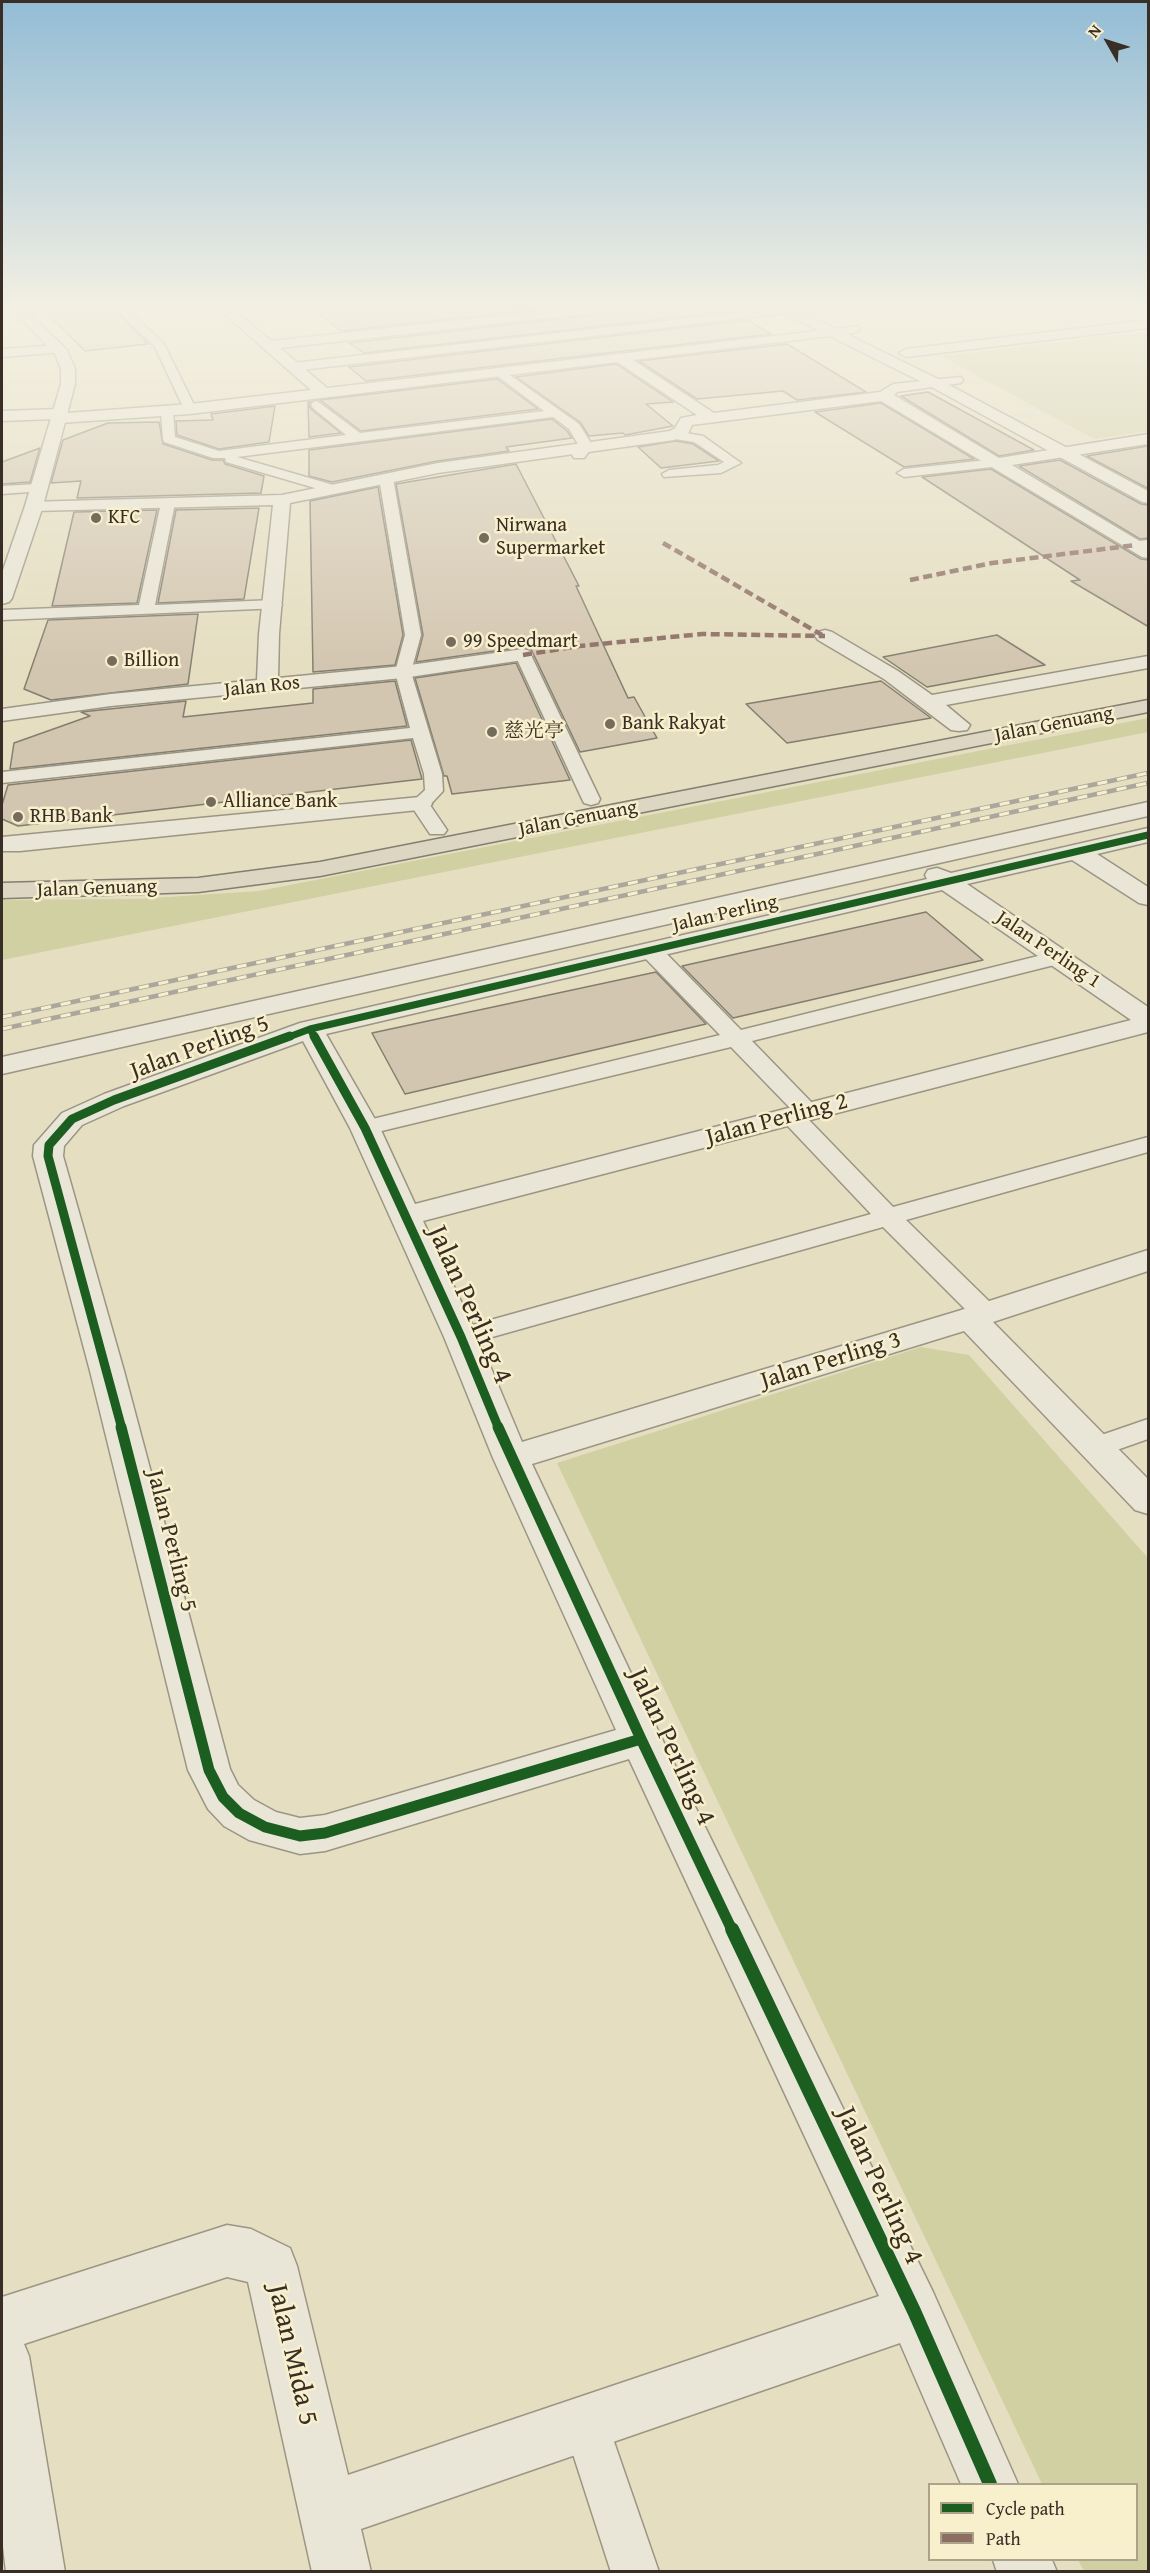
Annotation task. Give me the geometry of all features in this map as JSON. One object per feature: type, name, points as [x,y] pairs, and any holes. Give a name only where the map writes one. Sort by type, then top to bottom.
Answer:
[{"type":"highway","name":"Jalan Genuang","points":[[2,871],[154,867],[254,860],[437,830],[1149,688]]},
{"type":"highway","name":"Jalan Genuang","points":[[2,891],[198,885],[320,869],[1149,706]]},
{"type":"street","points":[[2,598],[6,573],[34,506],[56,429]]},
{"type":"street","points":[[34,506],[282,500],[386,478],[674,435],[682,429]]},
{"type":"street","points":[[939,429],[1144,547]]},
{"type":"street","points":[[1021,429],[1149,498]]},
{"type":"street","points":[[1051,429],[1149,480]]},
{"type":"street","points":[[996,463],[1149,439]]},
{"type":"street","points":[[267,686],[269,634],[274,605],[282,500]]},
{"type":"street","points":[[825,636],[891,675],[959,725]]},
{"type":"street","name":"Jalan Ros","points":[[2,715],[111,700],[403,672],[523,655]]},
{"type":"street","points":[[929,702],[1149,662]]},
{"type":"street","points":[[1057,679],[1075,693]]},
{"type":"street","points":[[2,844],[32,843],[420,804]]},
{"type":"street","points":[[2,1066],[1149,809]]},
{"type":"street","name":"Jalan Perling","points":[[310,1029],[1149,836]]},
{"type":"street","points":[[1077,852],[1149,898]]},
{"type":"street","name":"Jalan Perling 1","points":[[918,862],[1149,1019]]},
{"type":"street","name":"Jalan Perling 2","points":[[405,1216],[1149,1024]]},
{"type":"street","name":"Jalan Perling 4","points":[[310,1029],[365,1128],[461,1337],[512,1458],[641,1739],[914,2311],[990,2483]]},
{"type":"street","name":"Jalan Perling 5","points":[[310,1029],[114,1100],[72,1119],[49,1145],[48,1156],[110,1382],[209,1770],[223,1797],[239,1813],[265,1827],[300,1836],[325,1833],[641,1739]]},
{"type":"street","name":"Jalan Perling 3","points":[[512,1458],[978,1316],[1149,1260]]},
{"type":"street","points":[[978,1316],[1149,1501]]},
{"type":"street","name":"Jalan Mida 5","points":[[2,2324],[226,2251],[251,2255],[271,2266],[328,2511]]},
{"type":"street","points":[[342,2571],[328,2511],[914,2311]]},
{"type":"street","points":[[2,2356],[36,2571]]},
{"type":"lane","points":[[168,429],[169,439],[332,489]]},
{"type":"lane","points":[[350,429],[358,438]]},
{"type":"lane","points":[[218,455],[428,429]]},
{"type":"lane","points":[[575,429],[583,450]]},
{"type":"lane","points":[[669,474],[721,469],[734,463],[698,440],[674,435]]},
{"type":"lane","points":[[904,473],[996,463]]},
{"type":"lane","points":[[386,478],[413,635],[403,672],[433,774],[434,791],[420,804],[437,830]]},
{"type":"lane","points":[[2,489],[38,488]]},
{"type":"lane","points":[[146,610],[168,502]]},
{"type":"lane","points":[[2,615],[274,605]]},
{"type":"lane","points":[[523,655],[591,799]]},
{"type":"lane","points":[[2,778],[420,732]]},
{"type":"lane","points":[[650,950],[738,1038],[799,1114],[978,1316]]},
{"type":"lane","points":[[365,1128],[738,1038],[1058,957]]},
{"type":"lane","points":[[461,1337],[1149,1144]]},
{"type":"lane","points":[[1097,1447],[1149,1429]]},
{"type":"lane","points":[[586,2424],[635,2571]]},
{"type":"green space","points":[[1076,429],[1148,429],[1148,431],[1094,439]]},
{"type":"green space","points":[[1148,718],[1148,732],[2,960],[2,900],[138,899],[259,891]]},
{"type":"green space","points":[[921,1347],[969,1355],[1148,1558],[1148,2571],[1084,2571],[1079,2561],[1138,2561],[1138,2483],[1042,2483],[557,1463]]},
{"type":"building","points":[[92,429],[160,429],[163,444],[212,460],[223,460],[225,464],[264,476],[261,493],[77,498],[81,481],[51,483],[63,440]]},
{"type":"building","points":[[177,429],[271,429],[269,442],[219,449],[177,435]]},
{"type":"building","points":[[309,429],[336,429],[341,433],[309,437]]},
{"type":"building","points":[[473,429],[565,429],[572,438],[506,447],[509,451],[438,461],[332,482],[309,476],[309,450]]},
{"type":"building","points":[[585,429],[657,429],[625,435],[623,433],[589,436]]},
{"type":"building","points":[[843,429],[924,429],[974,459],[904,467]]},
{"type":"building","points":[[955,429],[996,429],[1034,450],[999,456]]},
{"type":"building","points":[[676,441],[693,444],[719,461],[661,468],[638,447]]},
{"type":"building","points":[[1148,446],[1149,489],[1087,456]]},
{"type":"building","points":[[40,448],[30,482],[2,484],[2,462]]},
{"type":"building","points":[[1060,460],[1141,504],[1149,505],[1149,538],[1140,539],[1019,466]]},
{"type":"building","points":[[516,464],[579,586],[576,586],[628,698],[634,697],[657,738],[580,752],[531,649],[523,647],[416,662],[423,635],[396,484]]},
{"type":"building","points":[[991,469],[1141,559],[1149,560],[1149,627],[1071,581],[1080,580],[922,477]]},
{"type":"building","points":[[378,487],[403,635],[395,665],[313,672],[310,501]]},
{"type":"building","points":[[259,508],[244,599],[158,603],[176,510]]},
{"type":"building","points":[[157,510],[137,603],[52,606],[74,512]]},
{"type":"building","name":"Billion","points":[[198,614],[188,684],[51,700],[24,689],[48,620]]},
{"type":"building","points":[[997,635],[1045,665],[927,687],[883,657]]},
{"type":"building","name":"慈光亭","points":[[516,663],[570,780],[452,794],[447,776],[444,776],[415,678]]},
{"type":"building","points":[[395,681],[407,726],[10,769],[14,743],[90,716],[81,712],[186,701],[183,717],[313,703],[313,689]]},
{"type":"building","points":[[881,681],[931,718],[787,743],[746,704]]},
{"type":"building","points":[[411,740],[422,779],[18,826],[2,819],[2,805],[8,785]]},
{"type":"building","points":[[926,912],[983,960],[733,1018],[682,966]]},
{"type":"building","points":[[656,972],[706,1024],[405,1094],[372,1033]]},
{"type":"railway","points":[[2,1017],[1148,773]]},
{"type":"railway","points":[[2,1029],[1148,783]]},
{"type":"marked path","points":[[663,543],[822,635]]},
{"type":"marked path","points":[[910,580],[992,563],[1136,545]]},
{"type":"marked path","points":[[523,655],[579,646],[702,634],[825,636]]},
{"type":"cycle path","points":[[641,1739],[325,1833],[300,1836],[265,1827],[239,1813],[223,1797],[209,1770],[107,1371],[48,1156],[49,1145],[72,1119],[114,1100],[310,1029],[1148,835]]},
{"type":"cycle path","points":[[310,1029],[365,1128],[461,1337],[511,1458],[641,1739],[914,2311],[990,2483]]},
{"type":"place","name":"KFC","points":[[96,518]]},
{"type":"place","name":"Nirwana Supermarket","points":[[484,538]]},
{"type":"place","name":"99 Speedmart","points":[[451,642]]},
{"type":"place","name":"Billion","points":[[112,661]]},
{"type":"place","name":"Bank Rakyat","points":[[610,724]]},
{"type":"place","name":"慈光亭","points":[[492,732]]},
{"type":"place","name":"Alliance Bank","points":[[211,802]]},
{"type":"place","name":"RHB Bank","points":[[18,817]]}]
